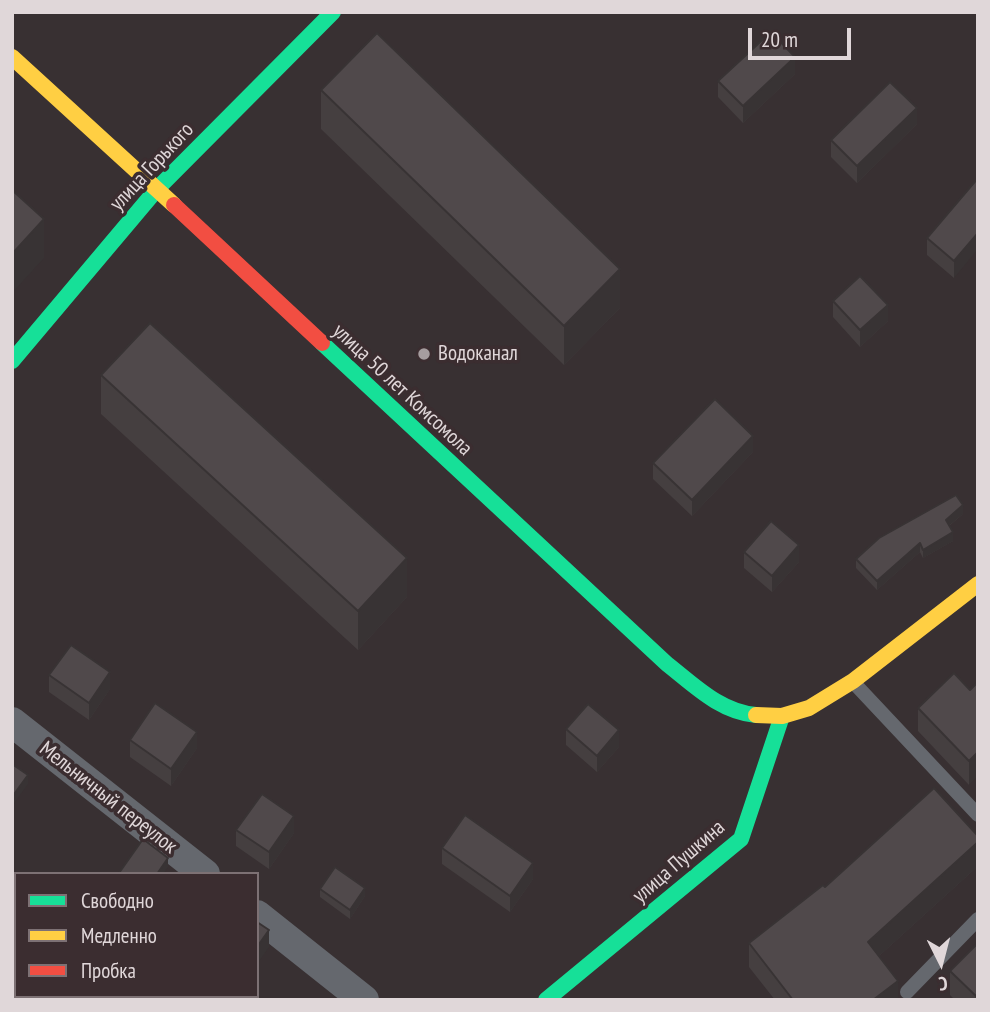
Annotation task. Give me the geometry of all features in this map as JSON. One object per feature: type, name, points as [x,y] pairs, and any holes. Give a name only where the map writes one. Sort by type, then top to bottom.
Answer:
[{"type":"street","name":"улица Горького","points":[[12,360],[157,189],[332,12]]},
{"type":"street","name":"улица 50 лет Комсомола","points":[[12,57],[667,664],[715,702],[747,714],[782,716]]},
{"type":"street","points":[[782,716],[809,708],[853,681],[978,584]]},
{"type":"street","name":"улица Пушкина","points":[[546,1000],[741,839],[782,716]]},
{"type":"street","name":"Мельничный переулок","points":[[12,722],[202,872]]},
{"type":"street","points":[[259,917],[364,1000]]},
{"type":"lane","points":[[853,681],[978,815]]},
{"type":"lane","points":[[907,992],[978,919]]},
{"type":"building","points":[[771,32],[795,57],[743,106],[718,81]]},
{"type":"building","points":[[377,33],[620,269],[564,326],[321,90]]},
{"type":"building","points":[[890,82],[917,108],[857,166],[831,140]]},
{"type":"building","points":[[978,178],[978,233],[954,261],[927,238]]},
{"type":"building","points":[[12,190],[44,219],[12,254]]},
{"type":"building","points":[[860,276],[888,305],[860,330],[833,301]]},
{"type":"building","points":[[150,323],[407,558],[358,611],[101,375]]},
{"type":"building","points":[[715,399],[753,436],[692,500],[653,463]]},
{"type":"building","points":[[956,495],[963,505],[946,520],[953,532],[923,550],[920,543],[877,581],[856,559],[879,538]]},
{"type":"building","points":[[771,521],[799,545],[772,576],[744,552]]},
{"type":"building","points":[[71,645],[110,672],[89,703],[49,675]]},
{"type":"building","points":[[954,673],[970,690],[978,682],[978,752],[969,761],[918,708]]},
{"type":"building","points":[[155,703],[197,732],[171,769],[130,740]]},
{"type":"building","points":[[588,704],[619,730],[597,756],[566,729]]},
{"type":"building","points":[[12,764],[28,775],[12,797]]},
{"type":"building","points":[[934,788],[978,836],[978,842],[868,942],[898,981],[873,1000],[793,1000],[749,943],[823,885],[825,887]]},
{"type":"building","points":[[262,794],[294,816],[269,852],[236,830]]},
{"type":"building","points":[[465,815],[533,863],[510,896],[442,848]]},
{"type":"building","points":[[143,839],[168,858],[158,872],[120,872]]},
{"type":"building","points":[[335,867],[365,888],[350,910],[320,889]]},
{"type":"building","points":[[259,923],[269,930],[259,944]]},
{"type":"building","points":[[978,943],[978,998],[950,971]]},
{"type":"traffic: fast","points":[[12,361],[157,189],[333,12]]},
{"type":"traffic: fast","points":[[322,343],[667,664],[719,703],[743,713],[756,715]]},
{"type":"traffic: fast","points":[[546,1000],[741,839],[782,716]]},
{"type":"traffic: slow","points":[[12,57],[174,205]]},
{"type":"traffic: slow","points":[[756,715],[782,716],[809,708],[853,681],[978,584]]},
{"type":"traffic: jam","points":[[174,205],[322,343]]},
{"type":"place","name":"Водоканал","points":[[424,354]]}]
